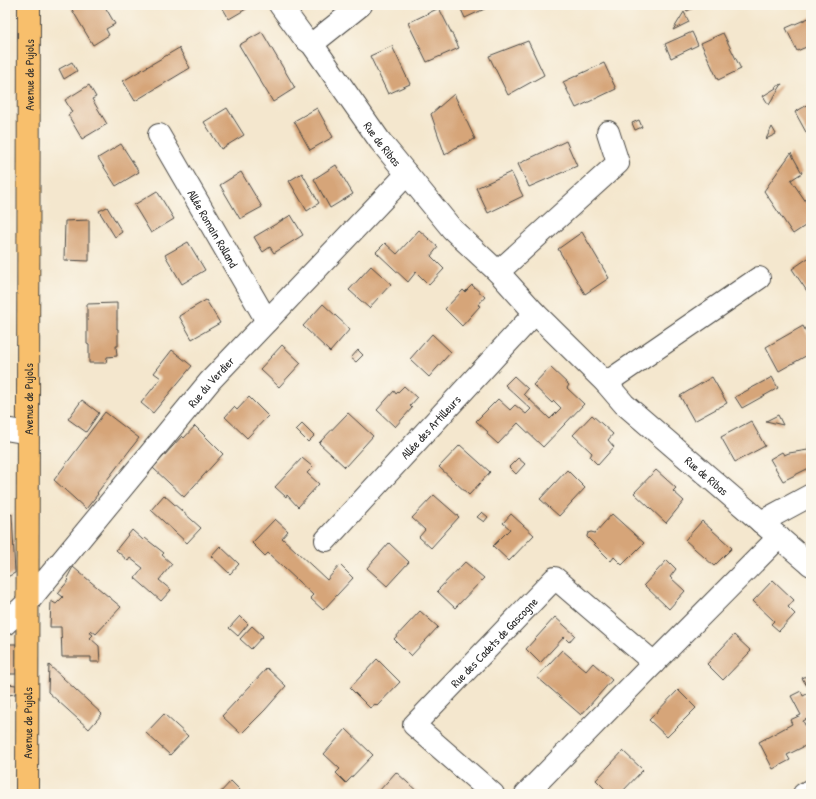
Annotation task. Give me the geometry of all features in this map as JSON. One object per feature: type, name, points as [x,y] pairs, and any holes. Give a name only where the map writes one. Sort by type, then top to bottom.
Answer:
[{"type":"main road","name":"Avenue de Pujols","points":[[27,794],[29,5]]},
{"type":"street","name":"Rue de Ribas","points":[[280,5],[305,39],[312,44],[380,141],[452,229],[498,272],[535,313],[606,383],[624,404],[811,565]]},
{"type":"street","points":[[312,44],[361,5]]},
{"type":"street","points":[[498,272],[618,163],[608,132]]},
{"type":"street","name":"Allée Romain Rolland","points":[[159,135],[266,321]]},
{"type":"street","name":"Rue du Verdier","points":[[5,624],[28,602],[210,381],[407,174]]},
{"type":"street","points":[[606,383],[759,278]]},
{"type":"street","name":"Allée des Artilleurs","points":[[326,540],[535,313]]},
{"type":"street","points":[[5,429],[17,431],[28,430]]},
{"type":"street","points":[[761,522],[811,495]]},
{"type":"street","points":[[526,794],[779,537]]},
{"type":"street","name":"Rue des Cadets de Gascogne","points":[[493,794],[414,725],[555,578],[654,664]]},
{"type":"street","points":[[804,794],[811,790]]},
{"type":"building","points":[[77,5],[104,5],[115,24],[106,29],[109,35],[93,45],[71,8]]},
{"type":"building","points":[[221,5],[253,5],[229,19]]},
{"type":"building","points":[[459,5],[493,5],[465,18]]},
{"type":"building","points":[[684,5],[700,5],[687,11]]},
{"type":"building","points":[[439,8],[459,48],[427,62],[408,23]]},
{"type":"building","points":[[684,12],[689,22],[673,30]]},
{"type":"building","points":[[811,17],[811,45],[797,51],[786,28]]},
{"type":"building","points":[[262,32],[295,88],[273,102],[239,45]]},
{"type":"building","points":[[692,32],[698,45],[671,58],[665,44]]},
{"type":"building","points":[[723,33],[741,69],[718,80],[701,43]]},
{"type":"building","points":[[528,41],[544,75],[508,95],[489,56]]},
{"type":"building","points":[[392,46],[410,84],[388,94],[370,56]]},
{"type":"building","points":[[179,48],[190,68],[135,101],[123,81]]},
{"type":"building","points":[[72,62],[77,71],[64,79],[59,69]]},
{"type":"building","points":[[604,63],[616,89],[576,108],[563,82]]},
{"type":"building","points":[[782,84],[769,105],[763,96],[776,88],[775,87]]},
{"type":"building","points":[[89,85],[96,97],[92,99],[107,124],[82,139],[68,115],[72,112],[65,100]]},
{"type":"building","points":[[454,94],[475,139],[455,148],[445,155],[431,114]]},
{"type":"building","points":[[811,103],[811,132],[807,134],[795,112]]},
{"type":"building","points":[[227,108],[244,135],[221,149],[204,122]]},
{"type":"building","points":[[317,108],[333,137],[310,150],[294,121]]},
{"type":"building","points":[[639,120],[642,127],[635,130],[632,123]]},
{"type":"building","points":[[772,127],[776,134],[766,139]]},
{"type":"building","points":[[566,141],[577,166],[529,187],[518,164]]},
{"type":"building","points":[[121,144],[139,172],[116,186],[98,158]]},
{"type":"building","points":[[791,153],[802,173],[791,180],[811,209],[811,222],[793,234],[764,191]]},
{"type":"building","points":[[336,165],[353,194],[330,208],[314,179]]},
{"type":"building","points":[[241,172],[262,207],[240,219],[220,185]]},
{"type":"building","points":[[511,172],[523,196],[488,213],[476,188]]},
{"type":"building","points":[[302,173],[319,203],[307,211],[289,181]]},
{"type":"building","points":[[157,191],[174,219],[151,233],[134,205]]},
{"type":"building","points":[[107,207],[122,232],[115,237],[99,211]]},
{"type":"building","points":[[291,215],[303,235],[274,253],[270,247],[263,252],[254,237]]},
{"type":"building","points":[[89,220],[89,261],[64,260],[65,221]]},
{"type":"building","points":[[419,230],[438,247],[431,256],[444,269],[429,285],[416,272],[408,282],[376,252],[385,243],[397,254]]},
{"type":"building","points":[[582,232],[609,278],[585,294],[558,249]]},
{"type":"building","points":[[188,242],[205,270],[182,284],[165,255]]},
{"type":"building","points":[[811,256],[811,297],[792,269]]},
{"type":"building","points":[[371,266],[391,284],[369,308],[349,290]]},
{"type":"building","points":[[472,285],[485,297],[478,305],[480,306],[462,326],[445,309],[463,290],[465,292]]},
{"type":"building","points":[[206,300],[220,323],[192,339],[179,316]]},
{"type":"building","points":[[117,303],[117,356],[107,357],[106,363],[89,363],[89,345],[87,344],[87,304]]},
{"type":"building","points":[[323,304],[350,329],[330,352],[303,326]]},
{"type":"building","points":[[803,326],[811,341],[811,353],[779,371],[766,347]]},
{"type":"building","points":[[432,334],[451,352],[429,377],[410,359]]},
{"type":"building","points":[[282,345],[301,363],[279,387],[260,369]]},
{"type":"building","points":[[172,350],[192,366],[153,413],[141,403],[161,378],[154,373]]},
{"type":"building","points":[[358,350],[363,355],[356,362],[351,358]]},
{"type":"building","points":[[550,367],[569,385],[567,388],[584,404],[543,447],[518,423],[498,444],[476,421],[498,399],[510,410],[515,405],[526,414],[531,409],[505,385],[514,376],[528,389],[524,394],[550,419],[561,408],[554,401],[552,403],[533,385]]},
{"type":"building","points":[[712,377],[727,403],[694,421],[680,396]]},
{"type":"building","points":[[772,377],[778,388],[742,408],[735,397]]},
{"type":"building","points":[[404,386],[417,398],[410,406],[412,408],[395,427],[377,410],[394,391],[396,394]]},
{"type":"building","points":[[249,397],[268,416],[247,438],[225,417],[234,407],[237,410]]},
{"type":"building","points":[[82,400],[99,413],[86,432],[68,419]]},
{"type":"building","points":[[105,412],[139,438],[86,509],[54,480]]},
{"type":"building","points":[[348,413],[373,436],[345,467],[319,443]]},
{"type":"building","points":[[592,415],[613,434],[608,440],[614,447],[598,465],[590,457],[592,453],[573,435]]},
{"type":"building","points":[[778,415],[783,425],[766,421]]},
{"type":"building","points":[[751,421],[765,446],[735,462],[721,437]]},
{"type":"building","points":[[302,424],[314,436],[308,442],[296,430]]},
{"type":"building","points":[[195,426],[223,454],[184,497],[153,468],[182,436],[184,438]]},
{"type":"building","points":[[809,434],[811,438],[811,467],[783,481],[770,459],[782,452],[784,455],[808,450]]},
{"type":"building","points":[[460,445],[490,472],[469,495],[439,467]]},
{"type":"building","points":[[302,458],[313,467],[307,473],[319,484],[298,507],[287,495],[286,497],[275,487]]},
{"type":"building","points":[[518,458],[525,464],[516,474],[509,467]]},
{"type":"building","points":[[567,470],[585,488],[559,516],[540,499]]},
{"type":"building","points":[[656,470],[676,488],[673,491],[684,501],[666,523],[634,493]]},
{"type":"building","points":[[164,495],[201,528],[187,543],[151,510]]},
{"type":"building","points":[[434,495],[459,517],[431,548],[419,537],[425,530],[412,518]]},
{"type":"building","points":[[482,512],[488,517],[484,522],[477,517]]},
{"type":"building","points":[[12,514],[15,573],[5,578],[5,517]]},
{"type":"building","points":[[511,514],[534,535],[509,561],[493,546],[510,529],[503,523]]},
{"type":"building","points":[[612,514],[644,543],[622,565],[614,557],[611,561],[587,537],[588,533],[595,533]]},
{"type":"building","points":[[275,519],[288,531],[282,538],[327,580],[340,565],[353,578],[323,610],[310,598],[313,595],[268,553],[265,556],[252,543]]},
{"type":"building","points":[[702,521],[732,548],[714,566],[685,540]]},
{"type":"building","points":[[132,530],[143,540],[145,538],[164,553],[162,555],[172,564],[159,580],[171,590],[161,601],[135,578],[143,568],[130,558],[128,561],[116,550]]},
{"type":"building","points":[[389,543],[409,562],[387,586],[367,568]]},
{"type":"building","points":[[220,546],[239,564],[230,574],[211,556]]},
{"type":"building","points":[[667,560],[676,569],[670,577],[685,591],[669,609],[644,585]]},
{"type":"building","points":[[465,562],[484,578],[455,608],[437,591]]},
{"type":"building","points":[[73,567],[121,607],[96,634],[91,630],[89,632],[93,635],[90,638],[99,646],[100,662],[91,662],[91,657],[62,657],[61,627],[50,627],[51,601],[56,604],[63,597],[58,593],[69,580],[67,578]]},
{"type":"building","points":[[773,580],[794,600],[788,607],[795,614],[779,631],[771,624],[774,621],[753,601]]},
{"type":"building","points":[[420,611],[438,627],[411,656],[394,639]]},
{"type":"building","points":[[240,616],[248,624],[238,636],[229,628]]},
{"type":"building","points":[[555,617],[575,635],[569,642],[564,637],[540,663],[526,649]]},
{"type":"building","points":[[252,626],[263,636],[251,649],[240,639]]},
{"type":"building","points":[[734,635],[751,651],[723,680],[707,664]]},
{"type":"building","points":[[5,644],[16,644],[16,674],[8,674],[8,684],[16,685],[15,694],[8,695],[8,707],[5,707]]},
{"type":"building","points":[[562,650],[586,671],[593,663],[612,680],[581,715],[537,677]]},
{"type":"building","points":[[377,659],[400,682],[377,706],[375,704],[370,708],[350,688]]},
{"type":"building","points":[[49,665],[102,714],[89,729],[48,692]]},
{"type":"building","points":[[267,668],[286,686],[241,734],[222,716]]},
{"type":"building","points":[[811,674],[811,683],[807,686],[802,678]]},
{"type":"building","points":[[678,690],[696,708],[667,737],[649,720]]},
{"type":"building","points":[[801,691],[803,696],[811,692],[811,717],[803,721],[811,736],[811,743],[787,755],[790,760],[773,769],[759,742],[792,724],[790,720],[801,715],[791,696]]},
{"type":"building","points":[[164,714],[188,736],[170,755],[146,733]]},
{"type":"building","points":[[346,729],[373,755],[346,783],[336,773],[340,769],[324,754]]},
{"type":"building","points":[[623,751],[643,770],[620,794],[610,794],[596,780]]},
{"type":"building","points":[[396,772],[420,794],[382,794],[379,791]]},
{"type":"building","points":[[231,781],[240,790],[237,794],[219,794]]}]
